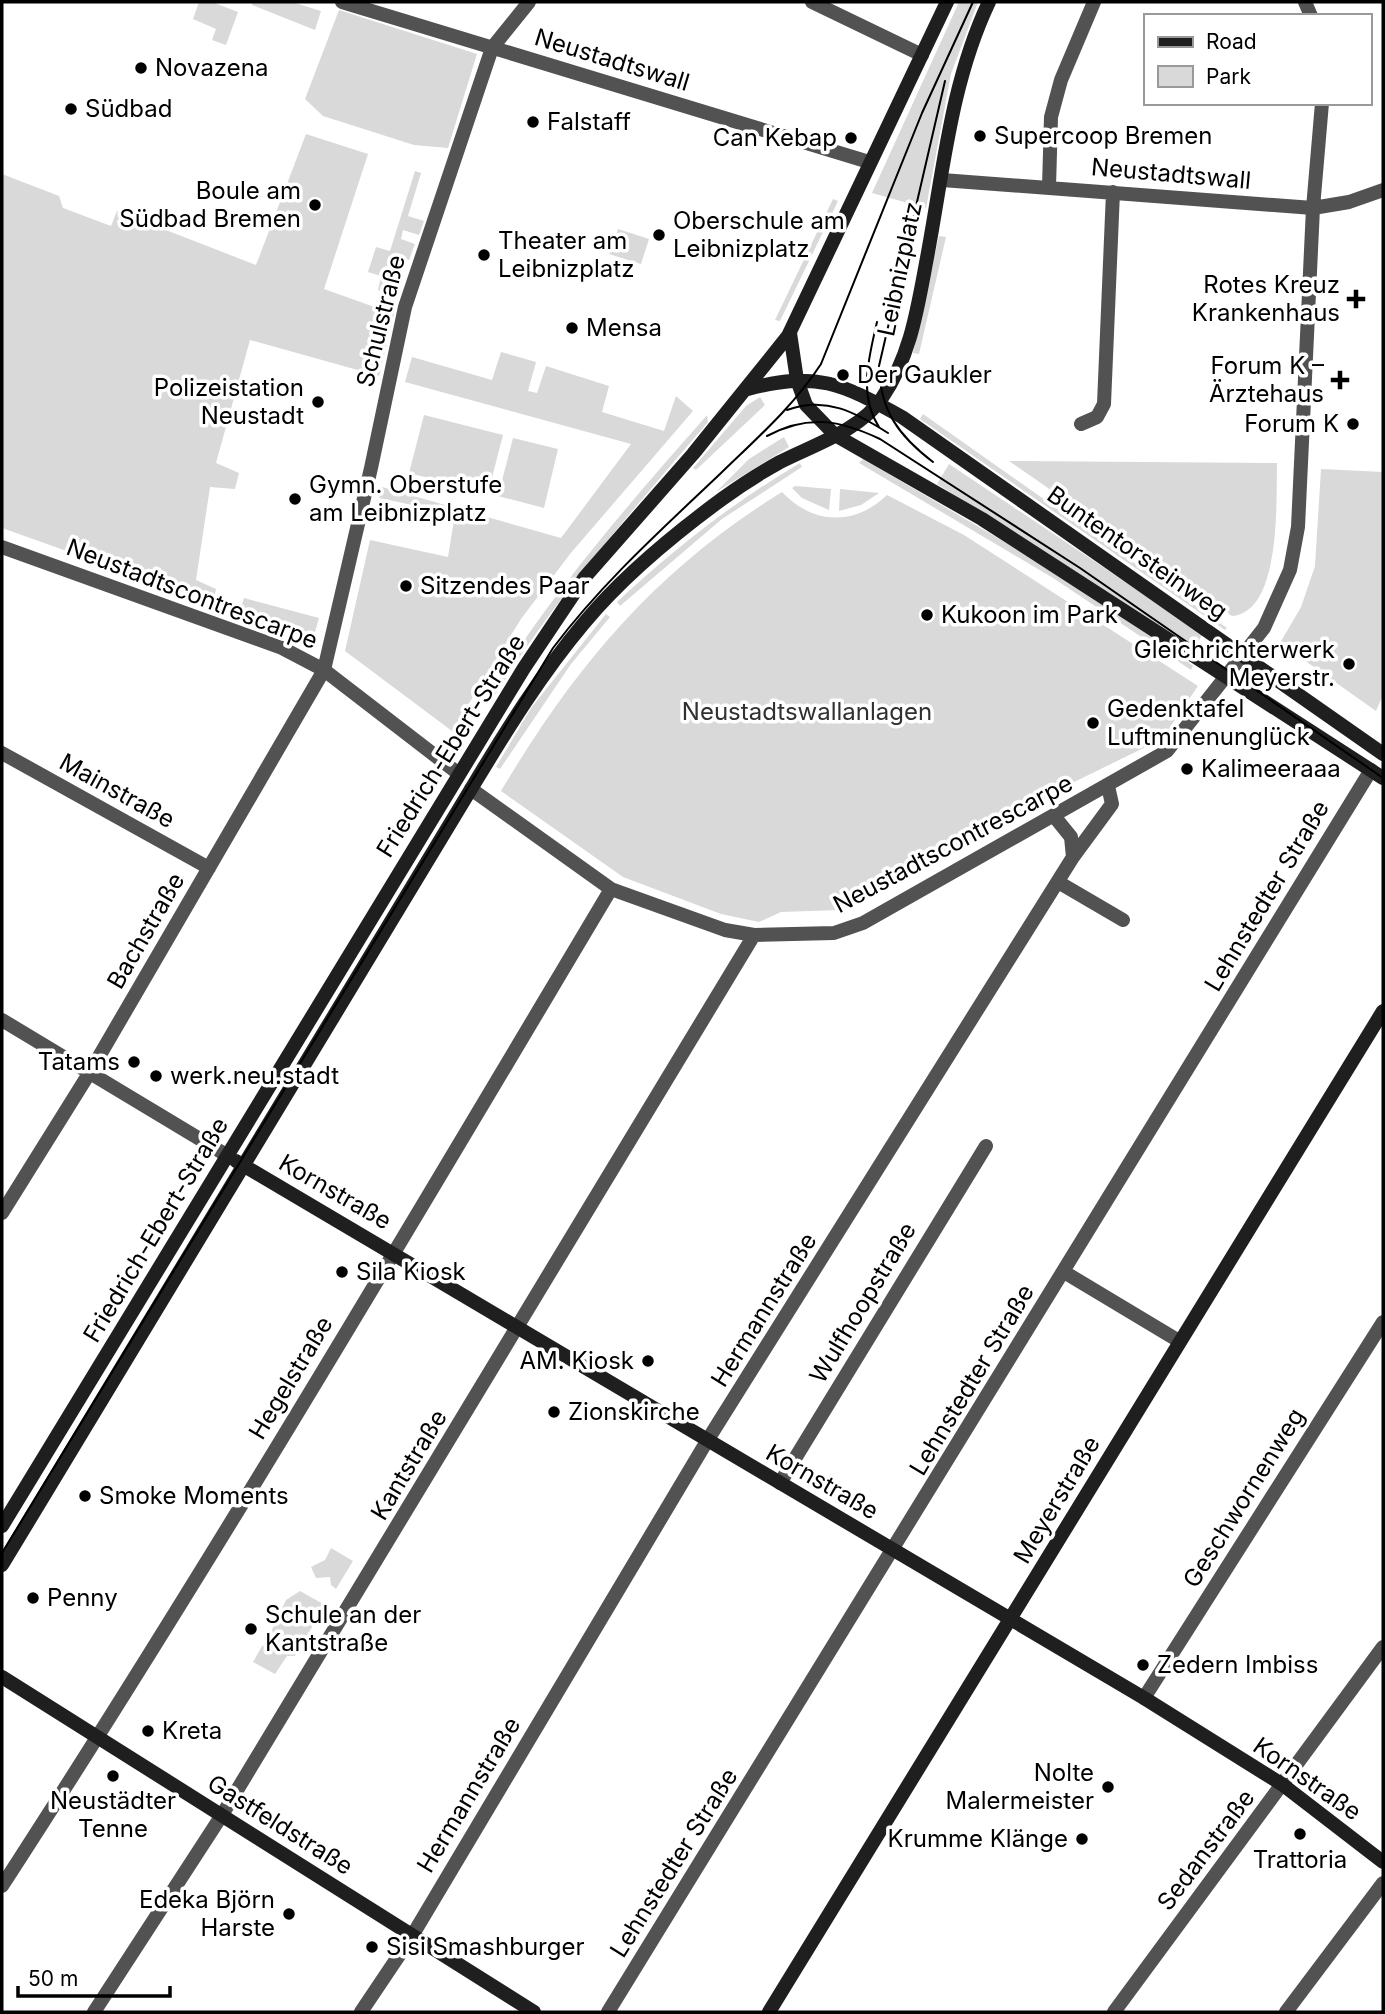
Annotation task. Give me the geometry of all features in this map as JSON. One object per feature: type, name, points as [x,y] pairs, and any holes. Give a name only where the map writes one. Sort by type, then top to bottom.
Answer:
[{"type":"street","name":"Neustadtswall","points":[[342,2],[869,162]]},
{"type":"street","name":"Schulstraße","points":[[324,670],[371,468],[402,317],[492,48],[528,2]]},
{"type":"street","points":[[812,2],[922,55]]},
{"type":"street","name":"Friedrich-Ebert-Straße","points":[[2,1526],[459,774],[585,577],[748,389],[790,333],[947,2]]},
{"type":"street","points":[[942,180],[954,102],[966,58],[989,2]]},
{"type":"street","points":[[1049,187],[1051,117],[1061,80],[1094,2]]},
{"type":"street","name":"Neustadtscontrescarpe","points":[[471,789],[611,889],[725,930],[754,935],[834,933],[863,923],[1167,751],[1236,667],[1264,628],[1278,602],[1290,570],[1302,490],[1313,208],[1322,105]]},
{"type":"street","name":"Neustadtswall","points":[[942,180],[1313,208],[1349,202],[1383,190]]},
{"type":"street","name":"Leibnizplatz","points":[[835,435],[878,403],[903,365],[917,313],[942,180]]},
{"type":"street","points":[[1082,425],[1097,417],[1104,404],[1113,192]]},
{"type":"street","points":[[790,333],[797,380],[806,405],[835,435]]},
{"type":"street","points":[[748,389],[812,379],[878,403]]},
{"type":"street","name":"Buntentorsteinweg","points":[[878,403],[1001,487],[1377,774]]},
{"type":"street","name":"Friedrich-Ebert-Straße","points":[[2,1565],[527,697],[586,620],[665,543],[724,498],[778,463],[835,435]]},
{"type":"street","name":"Buntentorsteinweg","points":[[835,435],[1383,754]]},
{"type":"street","name":"Neustadtscontrescarpe","points":[[2,547],[282,648],[324,670],[459,774]]},
{"type":"street","name":"Bachstraße","points":[[2,1213],[90,1072],[324,670]]},
{"type":"street","name":"Mainstraße","points":[[2,753],[209,868]]},
{"type":"street","name":"Lehnstedter Straße","points":[[608,2012],[1065,1272],[1377,774]]},
{"type":"street","name":"Hermannstraße","points":[[361,2012],[412,1936],[708,1441],[1073,857],[1112,804],[1108,786]]},
{"type":"street","points":[[1054,816],[1071,837],[1073,857]]},
{"type":"street","points":[[1058,882],[1123,920]]},
{"type":"street","name":"Hegelstraße","points":[[2,1886],[98,1738],[394,1253],[611,889]]},
{"type":"street","name":"Kantstraße","points":[[94,2012],[222,1815],[520,1327],[754,935]]},
{"type":"street","name":"Meyerstraße","points":[[769,2012],[1013,1619],[1179,1341],[1383,1011]]},
{"type":"street","points":[[2,1020],[228,1156]]},
{"type":"street","name":"Wulfhoopstraße","points":[[780,1483],[986,1146]]},
{"type":"street","name":"Kornstraße","points":[[228,1156],[1144,1698],[1283,1785],[1383,1862]]},
{"type":"street","points":[[1065,1272],[1179,1341]]},
{"type":"street","name":"Geschwornenweg","points":[[1144,1698],[1383,1322]]},
{"type":"street","name":"Sedanstraße","points":[[1114,2012],[1383,1647]]},
{"type":"street","name":"Gastfeldstraße","points":[[2,1677],[534,2012]]},
{"type":"street","points":[[1286,2012],[1383,1883]]},
{"type":"green space","points":[[199,2],[212,2],[238,12],[226,45],[212,40],[216,29],[193,19]]},
{"type":"green space","points":[[252,2],[292,2],[321,11],[315,30],[252,5]]},
{"type":"green space","points":[[959,2],[978,2],[951,74],[926,208],[872,193]]},
{"type":"green space","points":[[339,10],[477,54],[448,148],[414,145],[323,116],[305,99]]},
{"type":"green space","points":[[306,134],[368,154],[324,289],[394,314],[379,376],[250,340],[216,463],[239,473],[235,489],[210,487],[196,580],[216,589],[213,603],[2,528],[2,174],[59,196],[63,208],[111,226],[117,211],[256,265]]},
{"type":"green space","points":[[415,171],[421,173],[408,216],[424,221],[419,235],[403,230],[401,239],[415,244],[409,260],[395,255],[384,292],[378,290],[381,276],[368,272],[376,247],[390,251]]},
{"type":"green space","points":[[833,199],[838,201],[780,321],[775,320]]},
{"type":"green space","points":[[618,229],[649,239],[641,264],[609,254]]},
{"type":"green space","points":[[939,236],[946,237],[919,354],[913,353]]},
{"type":"green space","points":[[501,352],[536,362],[528,391],[537,393],[546,366],[609,386],[602,412],[664,431],[676,396],[693,411],[570,554],[521,619],[452,731],[345,651],[370,540],[448,557],[455,514],[379,498],[382,487],[561,538],[631,444],[405,382],[412,357],[492,380]]},
{"type":"green space","points":[[760,397],[765,405],[696,470],[693,468],[746,406]]},
{"type":"green space","points":[[923,414],[1227,628],[1225,630],[920,419]]},
{"type":"green space","points":[[424,415],[503,435],[488,493],[409,473]]},
{"type":"green space","points":[[707,415],[708,422],[568,590],[493,698],[488,696],[564,586]]},
{"type":"green space","points":[[784,437],[789,447],[716,492],[749,459]]},
{"type":"green space","points":[[513,438],[558,449],[544,508],[498,496]]},
{"type":"green space","points":[[863,459],[1013,547],[1163,643],[1193,666],[1191,670],[1053,578],[859,463]]},
{"type":"green space","points":[[1009,461],[1277,463],[1273,551],[1260,595],[1248,610],[1232,616]]},
{"type":"green space","points":[[800,463],[802,467],[722,519],[620,606],[617,602],[682,545],[751,494]]},
{"type":"green space","points":[[949,464],[1203,634],[1192,650],[937,484]]},
{"type":"green space","points":[[1321,469],[1383,472],[1383,695],[1376,711],[1280,643],[1301,607],[1315,566]]},
{"type":"green space","points":[[792,488],[831,489],[829,510],[802,498]]},
{"type":"green space","points":[[840,489],[879,493],[861,505],[839,511]]},
{"type":"green space","name":"Neustadtswallanlagen","points":[[782,492],[807,511],[834,517],[861,512],[887,495],[964,535],[1198,686],[1162,739],[1070,784],[882,891],[839,910],[781,912],[759,922],[721,914],[623,877],[501,791],[559,702],[622,624],[695,554]]},
{"type":"green space","points":[[244,598],[319,618],[315,632],[309,635],[240,612]]},
{"type":"green space","points":[[606,614],[610,617],[571,664],[500,769],[496,767],[531,708]]},
{"type":"green space","points":[[331,1548],[353,1561],[336,1589],[331,1585],[330,1577],[316,1578],[311,1567],[325,1560]]},
{"type":"green space","points":[[300,1591],[325,1605],[295,1656],[287,1656],[275,1674],[253,1662],[262,1646],[269,1644],[269,1636],[286,1600]]},
{"type":"tram line","points":[[2,1553],[553,648],[591,601],[633,558],[774,422],[821,364],[922,113],[973,2]]},
{"type":"tram line","points":[[933,462],[910,442],[894,421],[883,396],[879,366],[945,81]]},
{"type":"tram line","points":[[877,322],[867,389],[873,415],[879,427]]},
{"type":"tram line","points":[[787,410],[815,405],[840,408],[888,433]]},
{"type":"tram line","points":[[767,436],[796,425],[824,422],[851,427],[880,439],[1080,568],[1383,778]]},
{"type":"place","name":"Novazena","points":[[141,68]]},
{"type":"place","name":"Südbad","points":[[71,109]]},
{"type":"place","name":"Falstaff","points":[[533,122]]},
{"type":"place","name":"Supercoop Bremen","points":[[980,136]]},
{"type":"place","name":"Can Kebap","points":[[851,138]]},
{"type":"place","name":"Boule am Südbad Bremen","points":[[315,205]]},
{"type":"place","name":"Oberschule am Leibnizplatz","points":[[659,235]]},
{"type":"place","name":"Theater am Leibnizplatz","points":[[484,255]]},
{"type":"place","name":"Rotes Kreuz Krankenhaus","points":[[1356,299]]},
{"type":"place","name":"Mensa","points":[[572,328]]},
{"type":"place","name":"Der Gaukler","points":[[843,375]]},
{"type":"place","name":"Forum K – Ärztehaus","points":[[1340,380]]},
{"type":"place","name":"Polizeistation Neustadt","points":[[318,402]]},
{"type":"place","name":"Forum K","points":[[1353,424]]},
{"type":"place","name":"Gymn. Oberstufe am Leibnizplatz","points":[[295,499]]},
{"type":"place","name":"Sitzendes Paar","points":[[406,586]]},
{"type":"place","name":"Kukoon im Park","points":[[927,615]]},
{"type":"place","name":"Gleichrichterwerk Meyerstr.","points":[[1349,664]]},
{"type":"place","name":"Gedenktafel Luftminenunglück","points":[[1093,723]]},
{"type":"place","name":"Kalimeeraaa","points":[[1187,769]]},
{"type":"place","name":"Tatams","points":[[134,1062]]},
{"type":"place","name":"werk.neu.stadt","points":[[156,1076]]},
{"type":"place","name":"Sila Kiosk","points":[[342,1272]]},
{"type":"place","name":"AM. Kiosk","points":[[648,1361]]},
{"type":"place","name":"Zionskirche","points":[[554,1412]]},
{"type":"place","name":"Smoke Moments","points":[[85,1496]]},
{"type":"place","name":"Penny","points":[[33,1598]]},
{"type":"place","name":"Schule an der Kantstraße","points":[[251,1629]]},
{"type":"place","name":"Zedern Imbiss","points":[[1143,1665]]},
{"type":"place","name":"Kreta","points":[[148,1731]]},
{"type":"place","name":"Neustädter Tenne","points":[[113,1776]]},
{"type":"place","name":"Nolte Malermeister","points":[[1108,1787]]},
{"type":"place","name":"Trattoria","points":[[1300,1834]]},
{"type":"place","name":"Krumme Klänge","points":[[1082,1839]]},
{"type":"place","name":"Edeka Björn Harste","points":[[289,1914]]},
{"type":"place","name":"Sisi Smashburger","points":[[372,1947]]}]
